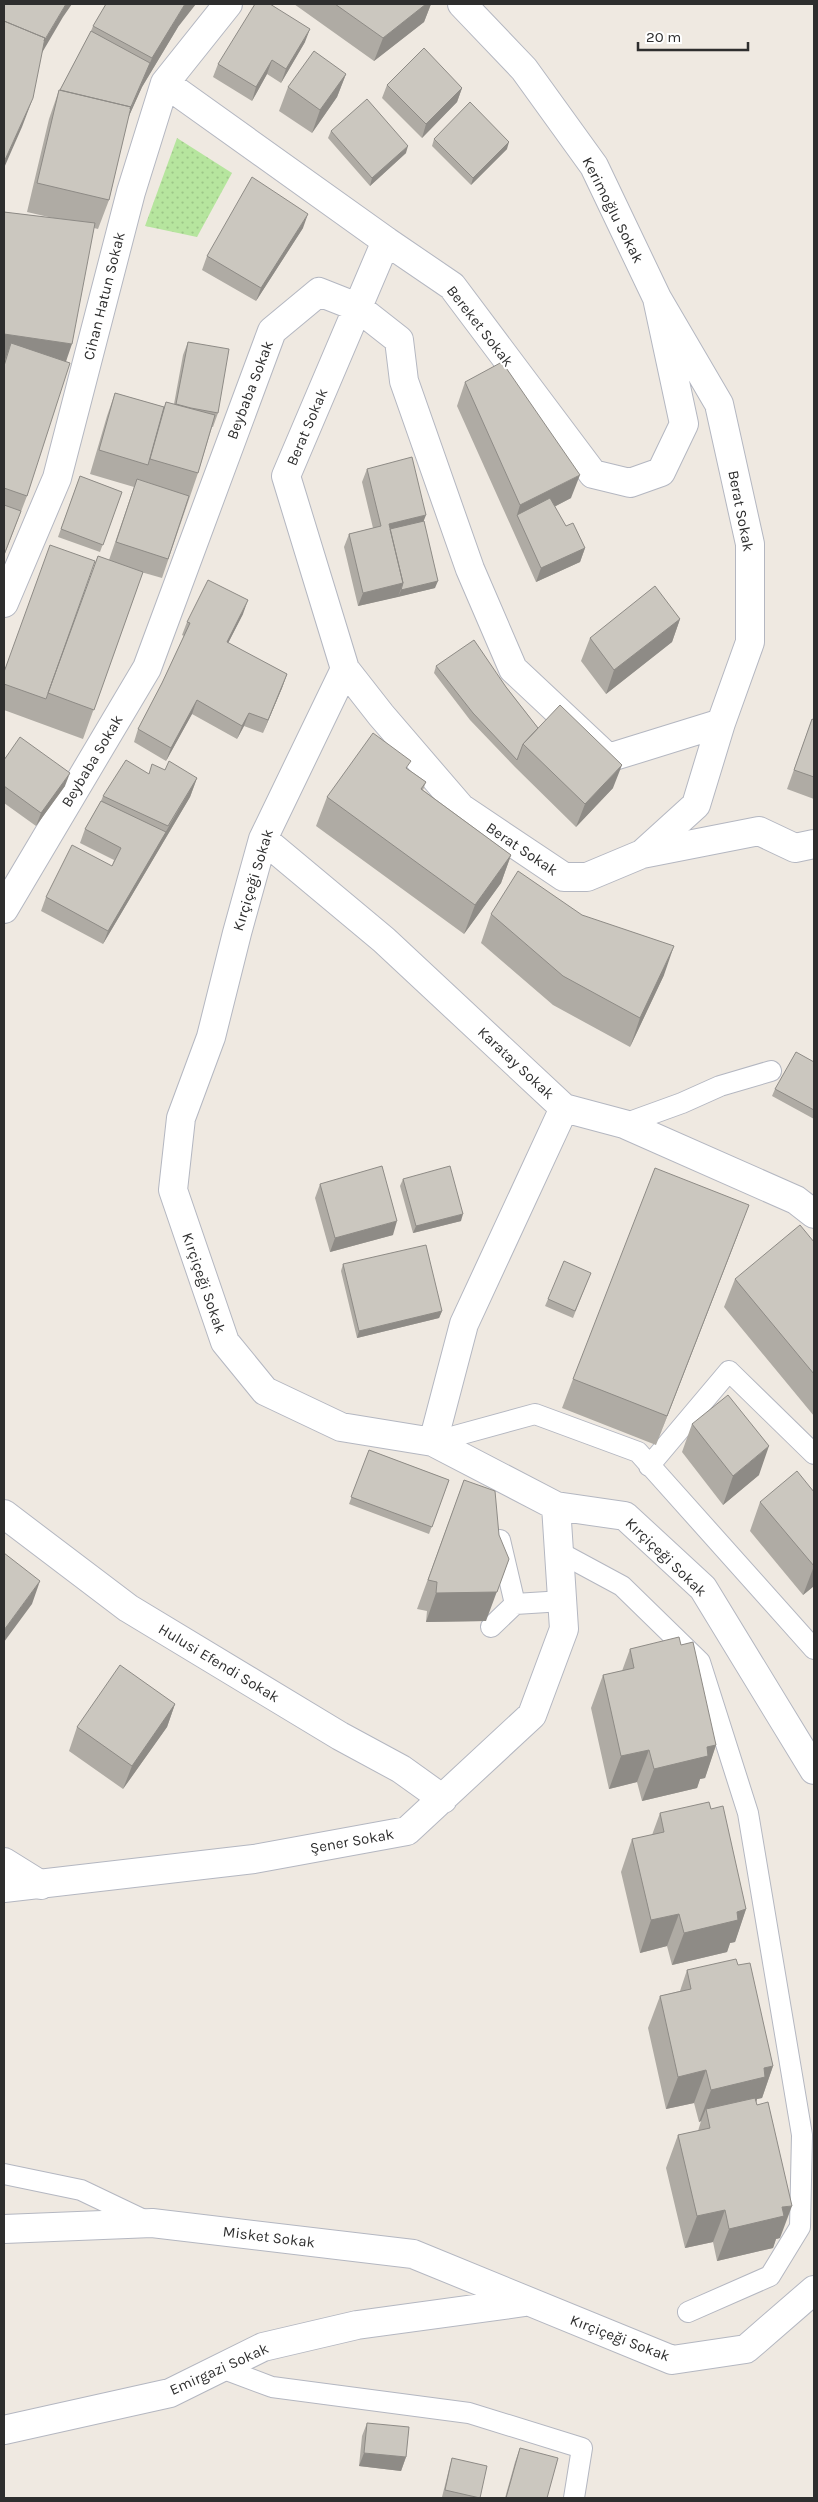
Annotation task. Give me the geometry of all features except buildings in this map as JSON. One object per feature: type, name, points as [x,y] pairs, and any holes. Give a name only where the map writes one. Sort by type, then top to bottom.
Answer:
[{"type":"street","name":"Cihan Hatun Sokak","points":[[4,603],[57,478],[131,192],[165,83],[228,4]]},
{"type":"street","name":"Kerimoğlu Sokak","points":[[462,4],[524,69],[594,166],[657,298],[684,424]]},
{"type":"street","name":"Bereket Sokak","points":[[165,83],[452,286],[593,474],[630,483],[661,472],[684,424]]},
{"type":"street","name":"Berat Sokak","points":[[386,241],[286,476],[345,668],[380,715],[461,808],[564,877],[587,878],[642,854],[696,806],[721,722],[750,642],[750,544],[719,404],[657,298]]},
{"type":"street","name":"Beybaba Sokak","points":[[4,909],[147,668],[272,331],[319,292],[357,307],[399,340],[404,381],[470,569],[513,669],[608,758],[721,722]]},
{"type":"street","name":"Kırçiçeği Sokak","points":[[345,668],[263,839],[211,1037],[181,1118],[174,1190],[225,1342],[265,1391],[340,1427],[433,1442],[556,1506],[625,1516],[703,1588],[814,1770]]},
{"type":"street","points":[[642,854],[759,831],[795,848],[814,844]]},
{"type":"street","name":"Karatay Sokak","points":[[263,839],[384,940],[564,1108],[624,1124],[796,1200],[814,1214]]},
{"type":"street","points":[[433,1442],[464,1324],[564,1108]]},
{"type":"street","name":"Şener Sokak","points":[[4,1888],[254,1859],[407,1831],[532,1715],[564,1629],[556,1506]]},
{"type":"street","name":"Hulusi Efendi Sokak","points":[[4,1514],[128,1608],[340,1736],[401,1770],[443,1799]]},
{"type":"street","points":[[4,1862],[41,1885]]},
{"type":"street","name":"Misket Sokak","points":[[4,2229],[152,2223],[413,2254],[525,2302]]},
{"type":"street","name":"Kırçiçeği Sokak","points":[[525,2302],[672,2360],[746,2349],[814,2290]]},
{"type":"street","name":"Emirgazi Sokak","points":[[4,2430],[170,2393],[263,2347],[356,2325],[525,2302]]},
{"type":"lane","points":[[624,1124],[682,1103],[720,1086],[771,1071]]},
{"type":"lane","points":[[649,1466],[729,1371],[814,1454]]},
{"type":"lane","points":[[433,1442],[535,1414],[638,1452],[814,1649]]},
{"type":"lane","points":[[497,1526],[515,1604]]},
{"type":"lane","points":[[559,1552],[622,1586],[700,1662],[748,1813],[802,2135],[800,2228],[770,2276],[688,2312]]},
{"type":"lane","points":[[491,1628],[515,1604],[563,1601]]},
{"type":"lane","points":[[4,2174],[81,2190],[152,2223]]},
{"type":"lane","points":[[221,2368],[272,2387],[469,2413],[582,2448],[574,2498]]},
{"type":"green space","points":[[177,138],[232,173],[197,237],[145,226]]}]
